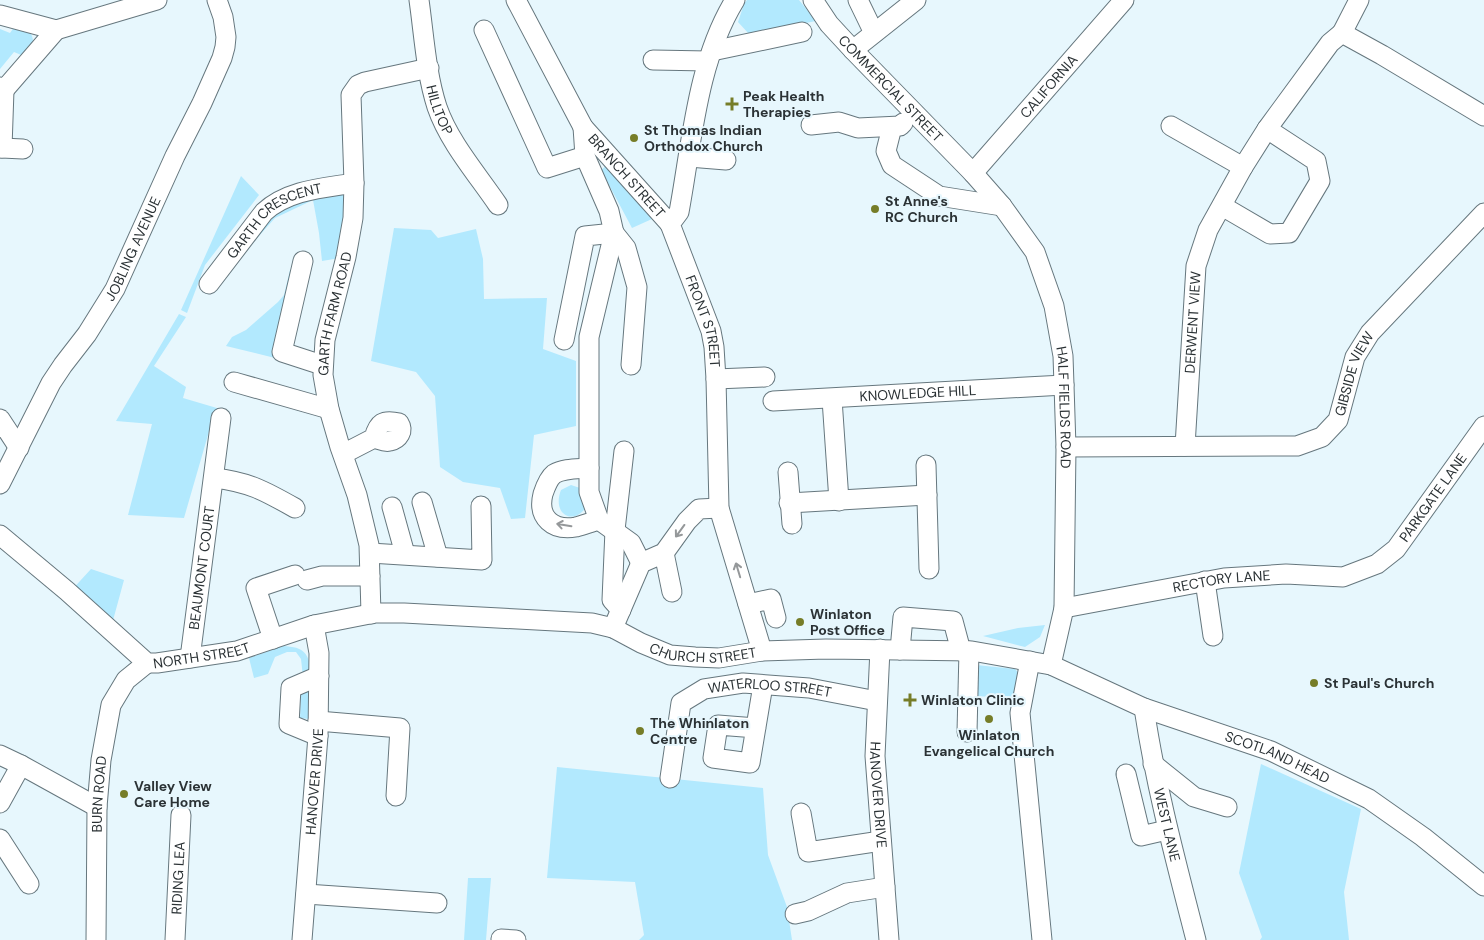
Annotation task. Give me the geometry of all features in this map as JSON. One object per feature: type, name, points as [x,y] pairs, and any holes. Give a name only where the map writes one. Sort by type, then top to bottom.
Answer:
[{"type":"street","points":[[23,149],[1,148],[2,88],[56,30],[157,0]]},
{"type":"street","name":"JOBLING AVENUE","points":[[0,484],[51,383],[63,364],[87,334],[115,289],[222,58],[226,37],[223,17],[216,0]]},
{"type":"street","name":"HILLTOP","points":[[419,0],[429,68],[438,107],[458,147],[498,205]]},
{"type":"street","points":[[516,0],[583,127],[585,156],[609,211],[614,233],[626,248],[637,287],[631,365]]},
{"type":"street","name":"COMMERCIAL STREET","points":[[813,0],[829,24],[853,50],[973,173]]},
{"type":"street","points":[[858,0],[874,33]]},
{"type":"street","name":"CALIFORNIA","points":[[973,173],[1124,0]]},
{"type":"street","name":"DERWENT VIEW","points":[[1185,446],[1196,266],[1208,230],[1243,167],[1267,129],[1330,42],[1342,33],[1359,0]]},
{"type":"street","points":[[853,50],[912,2]]},
{"type":"street","points":[[670,224],[679,212],[700,92],[727,3]]},
{"type":"street","points":[[0,15],[56,30]]},
{"type":"street","points":[[484,30],[547,168],[585,156]]},
{"type":"street","points":[[653,60],[710,56],[802,32]]},
{"type":"street","points":[[1342,33],[1484,116]]},
{"type":"street","name":"GARTH FARM ROAD","points":[[365,615],[370,576],[370,553],[357,495],[329,409],[322,365],[324,340],[346,257],[353,218],[354,183],[351,95],[358,85],[370,80],[429,68]]},
{"type":"street","points":[[811,125],[839,122],[858,128],[900,126],[913,111]]},
{"type":"street","points":[[1171,126],[1243,167]]},
{"type":"street","name":"BRANCH STREET","points":[[583,127],[670,224]]},
{"type":"street","points":[[892,127],[886,151],[892,165],[939,196],[1002,206]]},
{"type":"street","points":[[1222,206],[1270,234],[1289,233],[1320,180],[1316,160],[1267,129]]},
{"type":"street","points":[[689,157],[726,160]]},
{"type":"street","name":"HALF FIELDS ROAD","points":[[973,173],[1002,206],[1035,252],[1054,306],[1063,356],[1066,447],[1064,608],[1051,665]]},
{"type":"street","name":"GARTH CRESCENT","points":[[209,284],[272,204],[281,199],[311,190],[354,183]]},
{"type":"street","name":"GIBSIDE VIEW","points":[[1066,447],[1297,446],[1322,437],[1338,420],[1355,357],[1370,334],[1484,213]]},
{"type":"street","name":"FRONT STREET","points":[[670,224],[714,346],[719,508],[762,651]]},
{"type":"street","points":[[564,340],[585,236],[614,233]]},
{"type":"street","points":[[614,233],[589,338],[589,492],[599,520],[631,543],[641,564]]},
{"type":"street","points":[[303,262],[282,352],[322,365]]},
{"type":"street","points":[[716,379],[765,378]]},
{"type":"street","points":[[234,382],[329,409]]},
{"type":"street","name":"KNOWLEDGE HILL","points":[[772,401],[1064,385]]},
{"type":"street","points":[[832,399],[839,501]]},
{"type":"street","name":"BEAUMONT COURT","points":[[190,658],[221,418]]},
{"type":"street","points":[[0,419],[19,448]]},
{"type":"street","name":"PARKGATE LANE","points":[[1377,564],[1396,549],[1484,426]]},
{"type":"street","points":[[343,454],[374,438]]},
{"type":"street","points":[[620,610],[612,600],[615,530],[624,451]]},
{"type":"street","points":[[926,465],[929,569]]},
{"type":"street","points":[[589,468],[566,470],[554,474],[545,488],[541,503],[543,515],[551,523],[562,526],[575,527],[599,520]]},
{"type":"street","points":[[788,472],[792,524]]},
{"type":"street","points":[[214,478],[248,484],[295,508]]},
{"type":"street","points":[[789,503],[927,495]]},
{"type":"street","points":[[422,502],[438,557]]},
{"type":"street","points":[[370,553],[482,560],[481,506]]},
{"type":"street","points":[[392,507],[405,554]]},
{"type":"street","points":[[612,628],[641,564],[664,553],[687,521],[699,509],[719,508]]},
{"type":"street","name":"NORTH STREET","points":[[0,535],[67,591],[147,663],[237,651],[314,625]]},
{"type":"street","points":[[664,553],[672,592]]},
{"type":"street","name":"RECTORY LANE","points":[[1064,608],[1224,578],[1286,574],[1343,577],[1377,564]]},
{"type":"street","points":[[272,639],[256,588],[301,578],[370,576]]},
{"type":"street","points":[[1205,582],[1213,636]]},
{"type":"street","points":[[748,604],[771,600],[776,618]]},
{"type":"street","name":"CHURCH STREET","points":[[314,625],[365,615],[404,613],[592,623],[612,628],[670,655],[719,658],[762,651],[826,649],[965,651],[1051,665]]},
{"type":"street","points":[[900,650],[903,617],[953,622],[965,651],[967,732]]},
{"type":"street","name":"HANOVER DRIVE","points":[[302,940],[318,728],[319,653],[314,625]]},
{"type":"street","name":"HANOVER DRIVE","points":[[880,649],[875,756],[889,940]]},
{"type":"street","points":[[1030,661],[1020,713],[1042,940]]},
{"type":"street","name":"BURN ROAD","points":[[96,940],[97,807],[101,760],[111,705],[126,680],[147,663]]},
{"type":"street","name":"SCOTLAND HEAD","points":[[1051,665],[1144,708],[1271,751],[1369,799],[1423,837],[1484,886]]},
{"type":"street","points":[[319,676],[291,688],[289,724],[318,728],[400,728],[396,796]]},
{"type":"street","name":"WATERLOO STREET","points":[[670,778],[681,702],[704,688],[743,683],[810,688],[877,701]]},
{"type":"street","points":[[756,728],[763,685]]},
{"type":"street","name":"WEST LANE","points":[[1144,708],[1153,764],[1196,940]]},
{"type":"street","points":[[0,755],[97,807]]},
{"type":"street","points":[[1153,764],[1194,797],[1228,807]]},
{"type":"street","points":[[0,803],[21,765]]},
{"type":"street","points":[[1126,774],[1141,836],[1168,830]]},
{"type":"street","points":[[801,814],[808,852],[882,841]]},
{"type":"street","name":"RIDING LEA","points":[[175,940],[182,815]]},
{"type":"street","points":[[0,839],[29,884]]},
{"type":"street","points":[[795,914],[808,911],[847,894],[885,887]]},
{"type":"street","points":[[306,894],[438,903]]},
{"type":"shaded area","points":[[747,0],[799,0],[816,21],[749,34],[738,22]]},
{"type":"shaded area","points":[[17,23],[30,33],[33,41],[32,46],[26,57],[14,52],[0,69],[0,29],[10,33]]},
{"type":"shaded area","points":[[607,165],[652,219],[632,228],[601,170]]},
{"type":"shaded area","points":[[241,176],[259,195],[205,265],[187,313],[181,310]]},
{"type":"shaded area","points":[[354,183],[346,257],[322,261],[313,200],[275,218],[225,274],[272,209]]},
{"type":"shaded area","points":[[394,228],[431,230],[438,238],[476,229],[483,259],[484,299],[547,298],[543,349],[576,361],[576,426],[534,435],[525,518],[511,519],[500,488],[463,482],[440,467],[435,396],[416,372],[371,361]]},
{"type":"shaded area","points":[[290,270],[295,270],[275,358],[226,346],[232,337],[246,330],[284,295]]},
{"type":"shaded area","points":[[179,314],[186,317],[154,366],[186,387],[183,398],[227,411],[210,428],[184,518],[128,515],[152,424],[116,421]]},
{"type":"shaded area","points":[[571,485],[580,488],[588,504],[583,511],[572,517],[562,512],[559,506],[561,490]]},
{"type":"shaded area","points":[[91,569],[124,580],[112,624],[69,593]]},
{"type":"shaded area","points":[[1045,625],[1040,637],[1025,647],[983,636],[1018,628]]},
{"type":"shaded area","points":[[283,646],[296,648],[304,652],[309,660],[312,673],[303,677],[301,659],[296,652],[287,652],[275,657],[268,674],[254,678],[249,658]]},
{"type":"shaded area","points":[[976,665],[1015,669],[1020,675],[1013,698],[974,696]]},
{"type":"shaded area","points":[[311,690],[311,714],[309,719],[300,718],[301,693]]},
{"type":"shaded area","points":[[1261,764],[1361,809],[1344,892],[1349,940],[1260,940],[1262,937],[1239,873]]},
{"type":"shaded area","points":[[557,767],[763,788],[768,855],[787,907],[792,940],[639,940],[644,935],[635,882],[547,878]]},
{"type":"shaded area","points":[[468,878],[491,878],[486,940],[464,940]]},
{"type":"place","name":"Peak Health Therapies","points":[[732,104]]},
{"type":"place","name":"St Thomas Indian Orthodox Church","points":[[634,138]]},
{"type":"place","name":"St Anne's RC Church","points":[[875,209]]},
{"type":"place","name":"Winlaton Post Office","points":[[800,622]]},
{"type":"place","name":"St Paul's Church","points":[[1314,683]]},
{"type":"place","name":"Winlaton Clinic","points":[[910,700]]},
{"type":"place","name":"Winlaton Evangelical Church","points":[[989,719]]},
{"type":"place","name":"The Whinlaton Centre","points":[[640,731]]},
{"type":"place","name":"Valley View Care Home","points":[[124,794]]}]
